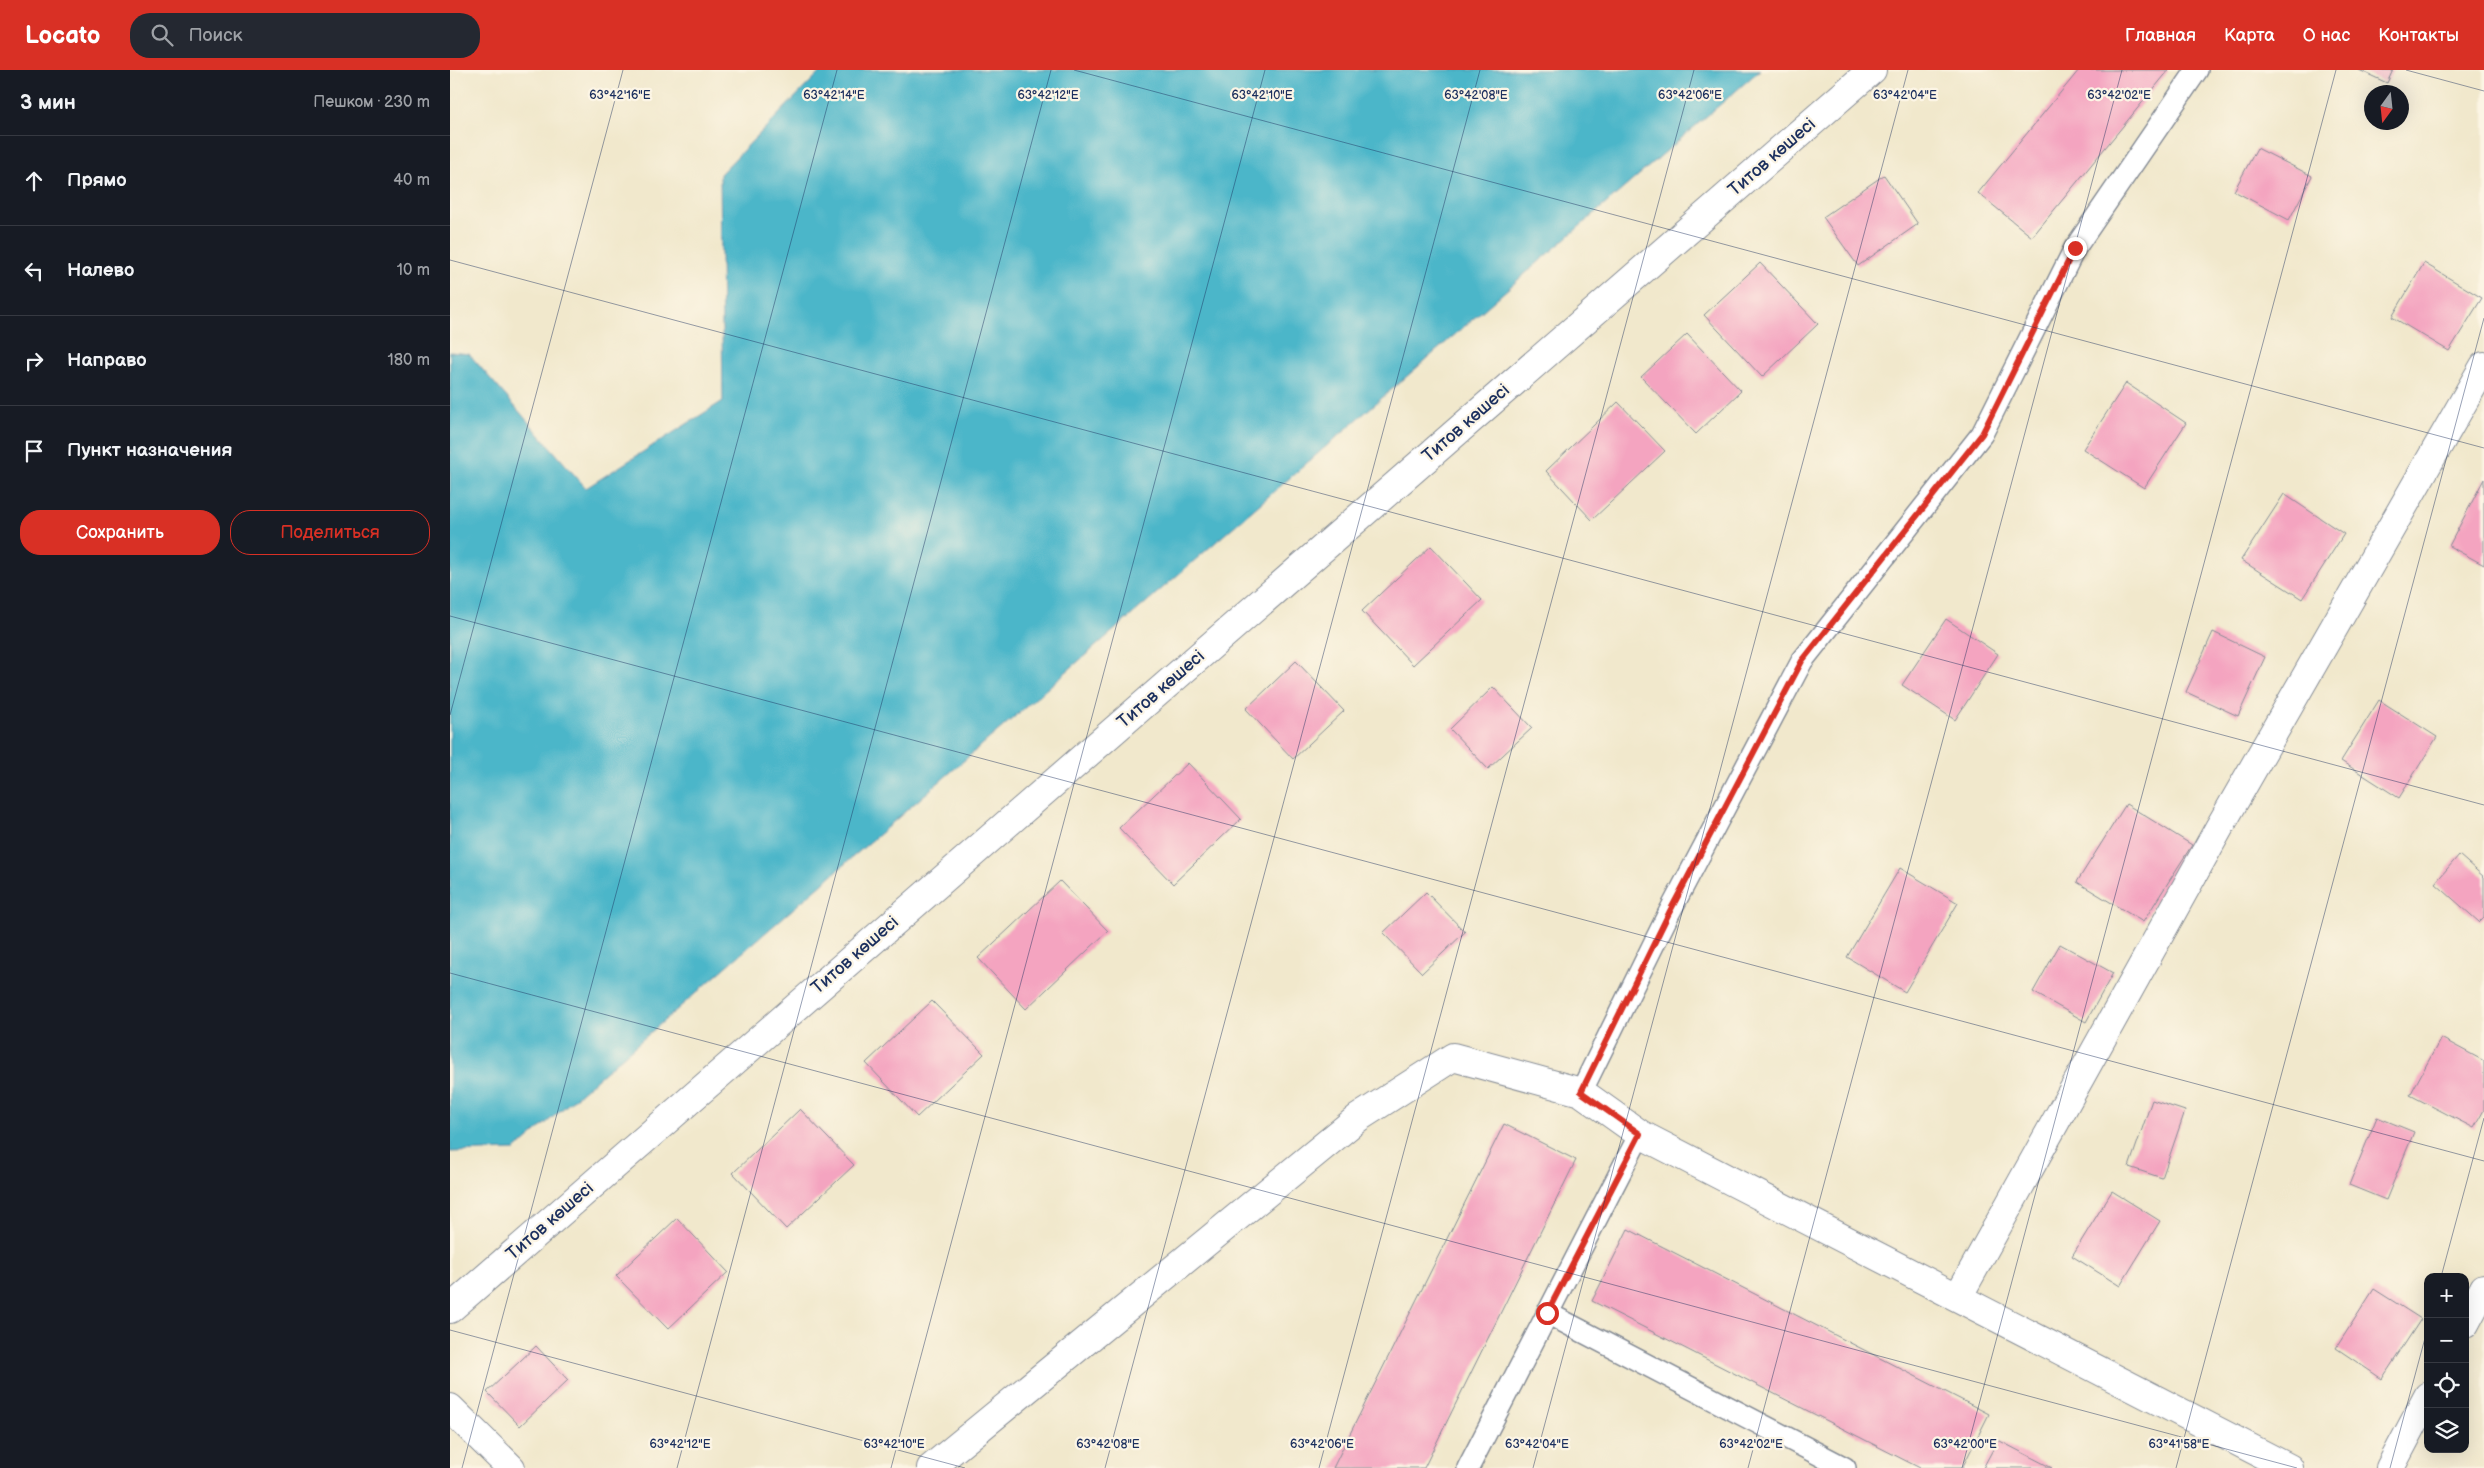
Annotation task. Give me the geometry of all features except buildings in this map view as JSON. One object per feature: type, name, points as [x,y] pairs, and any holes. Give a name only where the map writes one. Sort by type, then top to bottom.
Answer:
[{"type":"street","name":"Титов көшесі","points":[[452,1301],[1872,70]]},
{"type":"street","points":[[1958,1297],[2219,828],[2484,366]]},
{"type":"street","points":[[931,1468],[1358,1118],[1453,1057],[1581,1092],[1640,1134],[2289,1468]]},
{"type":"street","points":[[2468,1318],[2484,1288]]},
{"type":"street","points":[[2390,1468],[2424,1404]]},
{"type":"street","points":[[450,1408],[511,1468]]},
{"type":"lane","points":[[1581,1092],[1669,913],[1802,661],[1982,434],[2075,248],[2197,70]]},
{"type":"lane","points":[[1468,1468],[1640,1134]]},
{"type":"lane","points":[[1547,1313],[1845,1468]]},
{"type":"water","points":[[822,70],[1760,70],[515,1150],[450,1152],[450,352],[469,354],[586,488],[723,401],[720,174]]},
{"type":"route","points":[[1547,1313],[1640,1134],[1581,1092],[1669,913],[1802,661],[1982,434],[2075,248]]}]
